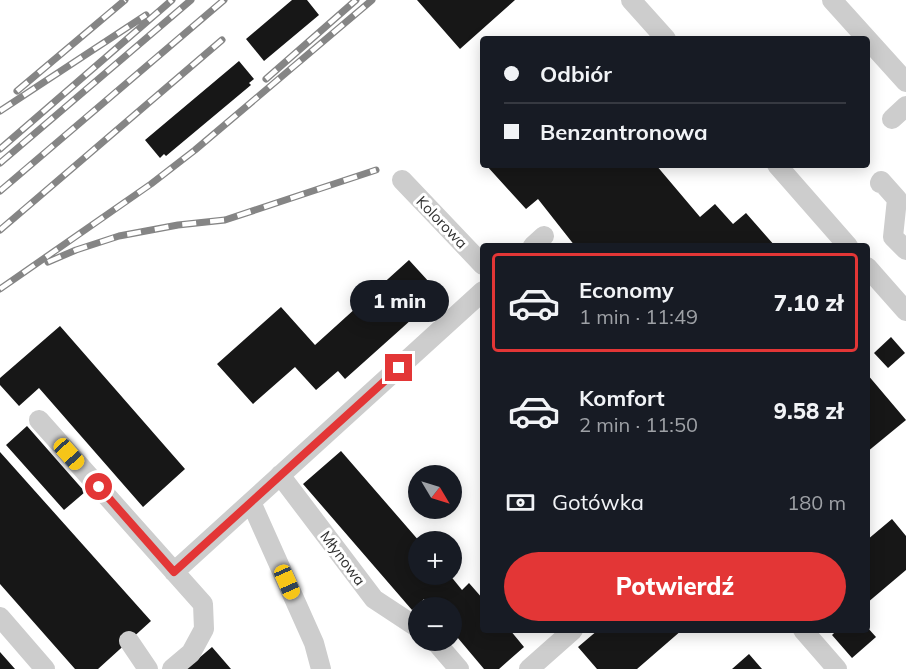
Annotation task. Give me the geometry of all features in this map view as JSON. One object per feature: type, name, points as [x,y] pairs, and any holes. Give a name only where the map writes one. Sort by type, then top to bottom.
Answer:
[{"type":"street","points":[[631,0],[663,36]]},
{"type":"street","points":[[832,0],[864,36]]},
{"type":"street","points":[[870,42],[906,82]]},
{"type":"street","points":[[780,168],[846,243]]},
{"type":"street","name":"Kolorowa","points":[[402,180],[480,261]]},
{"type":"street","points":[[879,183],[881,181],[897,199],[893,237],[906,250]]},
{"type":"street","points":[[870,270],[906,311]]},
{"type":"street","points":[[174,572],[480,294]]},
{"type":"street","points":[[39,420],[203,604],[204,629],[191,653],[172,669]]},
{"type":"street","name":"Młynowa","points":[[280,475],[374,599],[408,621]]},
{"type":"street","points":[[251,502],[314,643],[321,669]]},
{"type":"street","points":[[0,617],[45,669]]},
{"type":"street","points":[[529,669],[570,633]]},
{"type":"street","points":[[806,633],[837,669]]},
{"type":"street","points":[[129,641],[148,669]]},
{"type":"street","points":[[443,651],[459,669]]},
{"type":"building","points":[[292,0],[307,0],[319,15],[264,61],[246,39]]},
{"type":"building","points":[[417,0],[515,0],[460,49]]},
{"type":"building","points":[[239,61],[254,79],[249,83],[251,85],[166,156],[164,154],[160,158],[145,140]]},
{"type":"building","points":[[489,168],[659,168],[700,217],[715,204],[733,224],[746,213],[772,243],[573,243],[538,199],[526,209]]},
{"type":"building","points":[[409,260],[440,294],[345,379],[338,371],[316,390],[295,367],[253,404],[217,364],[281,307],[315,345]]},
{"type":"building","points":[[60,326],[185,469],[143,507],[39,388],[19,406],[0,385],[0,378]]},
{"type":"building","points":[[891,337],[905,353],[888,368],[874,353]]},
{"type":"building","points":[[870,378],[906,420],[870,450]]},
{"type":"building","points":[[27,426],[85,492],[64,510],[6,445]]},
{"type":"building","points":[[341,451],[410,531],[408,531],[408,585],[458,585],[462,590],[469,583],[480,596],[480,633],[512,633],[524,647],[499,669],[484,669],[462,643],[462,597],[408,597],[408,605],[303,484]]},
{"type":"building","points":[[0,452],[151,621],[98,669],[75,669],[0,584]]},
{"type":"building","points":[[892,519],[906,536],[906,570],[870,600],[870,537]]},
{"type":"building","points":[[870,630],[876,637],[852,658],[832,635],[834,633],[870,633]]},
{"type":"building","points":[[594,633],[679,633],[637,669],[597,669],[578,647]]},
{"type":"building","points":[[212,647],[231,669],[186,669]]},
{"type":"building","points":[[0,652],[15,669],[0,669]]},
{"type":"building","points":[[749,654],[762,669],[732,669]]},
{"type":"railway","points":[[17,91],[125,0]]},
{"type":"railway","points":[[0,149],[172,0]]},
{"type":"railway","points":[[0,163],[191,0]]},
{"type":"railway","points":[[0,191],[224,0]]},
{"type":"railway","points":[[266,79],[356,0]]},
{"type":"railway","points":[[0,289],[151,184],[195,150],[372,0]]},
{"type":"railway","points":[[0,111],[146,15]]},
{"type":"railway","points":[[0,230],[222,40]]},
{"type":"railway","points":[[48,262],[119,236],[178,225],[225,220],[376,170]]},
{"type":"route","points":[[99,487],[174,572],[399,368]]}]
